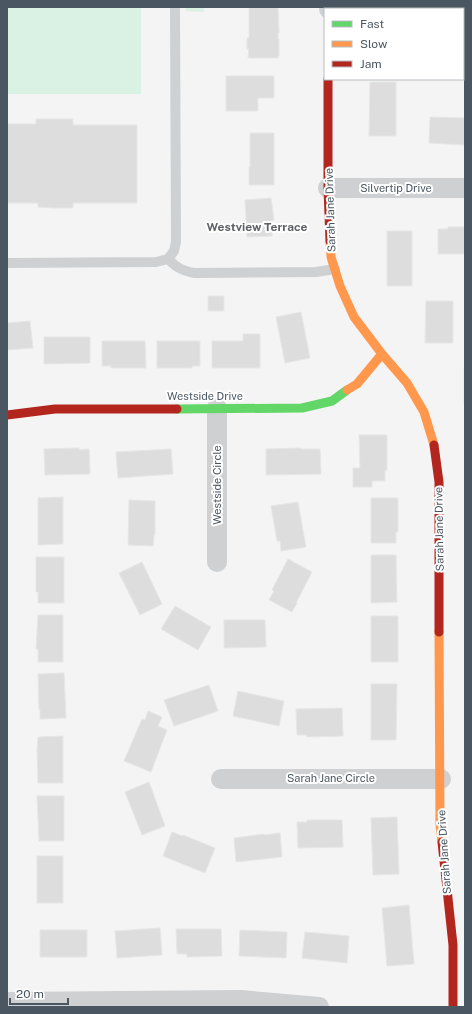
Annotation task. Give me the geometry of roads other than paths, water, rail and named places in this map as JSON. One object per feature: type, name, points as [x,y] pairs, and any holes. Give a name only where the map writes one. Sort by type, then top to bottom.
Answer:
[{"type":"street","name":"Sarah Jane Drive","points":[[328,80],[328,188],[331,257],[340,286],[354,317],[382,354],[407,382],[424,412],[434,443],[439,482],[440,824],[453,945],[453,1007]]},
{"type":"street","name":"Silvertip Drive","points":[[328,188],[465,188]]},
{"type":"street","name":"Westside Drive","points":[[7,415],[55,409],[302,408],[332,401],[357,384],[382,354]]},
{"type":"street","name":"Westside Circle","points":[[217,408],[217,562]]},
{"type":"street","name":"Sarah Jane Circle","points":[[221,779],[441,779]]},
{"type":"street","points":[[7,1002],[241,1000],[319,1007]]},
{"type":"lane","points":[[7,263],[156,262],[168,259],[174,252],[176,242],[174,8]]},
{"type":"lane","points":[[168,259],[176,267],[183,271],[196,273],[316,272],[335,269]]},
{"type":"district","name":"Westview Terrace","points":[[257,227]]}]
